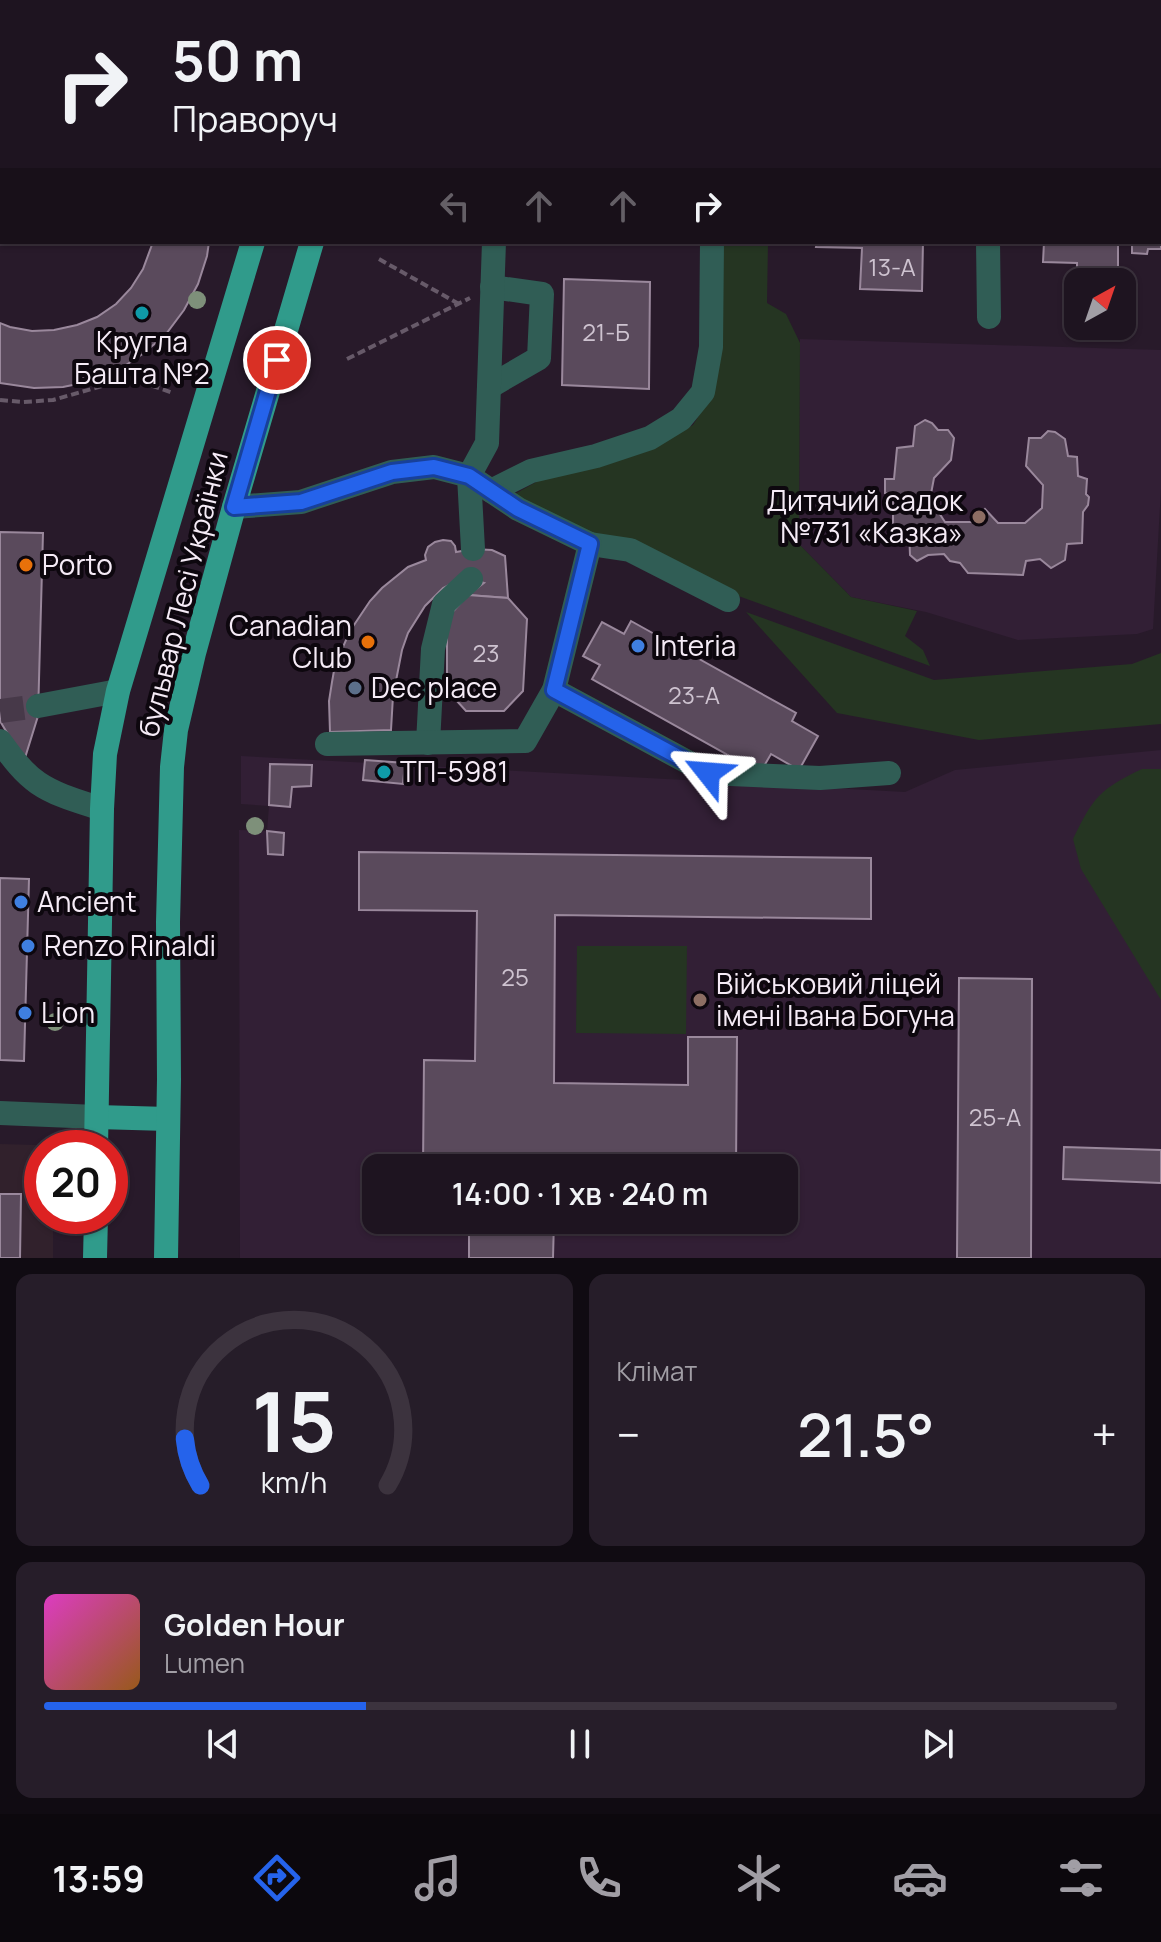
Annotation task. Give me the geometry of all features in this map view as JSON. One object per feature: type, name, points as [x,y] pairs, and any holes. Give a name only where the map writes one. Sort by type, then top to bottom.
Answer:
[{"type":"main road","name":"бульвар Лесі Українки","points":[[97,1130],[105,754],[118,691],[252,244]]},
{"type":"main road","name":"бульвар Лесі Українки","points":[[166,1258],[169,892],[176,730],[234,507],[311,244]]},
{"type":"main road","points":[[97,1117],[168,1119]]},
{"type":"main road","points":[[95,1258],[96,1234]]},
{"type":"street","points":[[473,549],[469,476],[487,443],[494,244]]},
{"type":"street","points":[[491,491],[531,471],[596,456],[650,438],[681,419],[703,392],[711,347],[712,244]]},
{"type":"street","points":[[988,244],[989,317]]},
{"type":"street","points":[[489,387],[539,358],[542,294],[492,287]]},
{"type":"street","points":[[234,507],[301,502],[392,472],[434,467],[469,476],[518,509],[590,544],[630,550],[728,600]]},
{"type":"street","points":[[327,744],[525,741],[554,690],[590,544]]},
{"type":"street","points":[[428,743],[433,649],[444,604],[471,579]]},
{"type":"street","points":[[554,690],[708,773],[820,778],[889,773]]},
{"type":"street","points":[[38,706],[118,691]]},
{"type":"street","points":[[0,741],[17,763],[38,782],[102,809]]},
{"type":"street","points":[[0,1113],[97,1117]]},
{"type":"path","points":[[379,259],[459,304]]},
{"type":"path","points":[[347,359],[492,287]]},
{"type":"path","points":[[0,400],[53,400],[130,378],[173,393]]},
{"type":"shaded area","name":"Дитячий садок №731 «Казка»","points":[[800,339],[1161,350],[1161,489],[1153,629],[1137,634],[1018,640],[926,612],[851,597],[799,544]]},
{"type":"shaded area","name":"Військовий ліцей імені Івана Богуна","points":[[1161,750],[1161,1258],[240,1258],[239,830],[267,831],[269,806],[241,804],[241,756],[905,792],[955,770]]},
{"type":"shaded area","points":[[0,1144],[24,1145],[24,1234],[53,1234],[53,1258],[0,1258]]},
{"type":"green space","points":[[721,244],[768,244],[767,303],[786,314],[800,343],[799,544],[851,597],[917,611],[905,636],[923,650],[930,666],[733,594],[592,536],[513,495],[547,476],[656,446],[693,425],[712,395]]},
{"type":"green space","points":[[746,612],[934,680],[1132,664],[1161,653],[1161,724],[979,740],[837,713]]},
{"type":"green space","points":[[1142,769],[1161,769],[1161,1000],[1081,869],[1073,839],[1099,796],[1116,782]]},
{"type":"green space","points":[[577,946],[687,946],[686,1034],[576,1033]]},
{"type":"building","name":"Кругла Башта №2","points":[[152,244],[209,244],[198,284],[184,310],[166,334],[120,369],[92,381],[63,387],[34,388],[0,383],[0,323],[32,331],[77,325],[97,317],[116,304],[143,269]]},
{"type":"building","points":[[817,244],[923,244],[922,291],[860,289],[862,248],[816,247]]},
{"type":"building","points":[[1044,244],[1118,244],[1118,268],[1077,268],[1077,263],[1043,262]]},
{"type":"building","points":[[1132,244],[1161,244],[1161,249],[1148,249],[1147,254],[1132,253]]},
{"type":"building","points":[[564,279],[650,282],[649,389],[562,385]]},
{"type":"building","points":[[925,420],[938,430],[948,430],[954,438],[951,460],[934,478],[930,499],[945,522],[974,522],[985,509],[998,523],[1025,523],[1042,508],[1043,485],[1026,466],[1029,438],[1041,438],[1048,431],[1065,439],[1068,456],[1077,457],[1078,476],[1087,479],[1086,494],[1089,497],[1083,512],[1082,543],[1067,544],[1065,560],[1051,568],[1040,559],[1026,561],[1023,575],[968,573],[960,563],[950,561],[944,554],[928,555],[917,561],[910,555],[909,531],[893,531],[893,494],[885,493],[885,479],[894,479],[897,448],[913,446],[915,426]]},
{"type":"building","points":[[0,532],[43,533],[38,716],[24,761],[0,721]]},
{"type":"building","points":[[443,540],[451,541],[456,552],[492,550],[505,556],[508,598],[468,595],[484,583],[471,579],[443,588],[425,606],[408,633],[393,696],[391,730],[330,732],[329,701],[335,665],[350,631],[382,588],[408,567],[426,560],[428,547]]},
{"type":"building","points":[[468,595],[508,598],[527,619],[523,691],[504,711],[466,711],[447,690],[447,618]]},
{"type":"building","points":[[631,621],[796,713],[792,721],[818,736],[799,770],[771,754],[760,773],[592,679],[600,665],[583,656],[602,622],[624,634]]},
{"type":"building","name":"ТП-5981","points":[[365,760],[405,763],[403,784],[363,780]]},
{"type":"building","points":[[270,764],[312,765],[311,786],[292,787],[290,807],[269,805]]},
{"type":"building","points":[[267,831],[284,833],[283,855],[268,854]]},
{"type":"building","name":"Військовий ліцей імені Івана Богуна","points":[[359,852],[871,858],[871,919],[555,915],[554,1083],[688,1085],[688,1037],[737,1037],[736,1154],[423,1154],[424,1060],[475,1061],[477,911],[359,910]]},
{"type":"building","points":[[0,878],[29,879],[24,1061],[0,1060]]},
{"type":"building","points":[[959,978],[1032,979],[1031,1258],[957,1258]]},
{"type":"building","points":[[1064,1147],[1161,1150],[1161,1183],[1063,1179]]},
{"type":"building","points":[[0,1194],[21,1194],[20,1258],[0,1258]]},
{"type":"building","points":[[469,1234],[554,1234],[553,1258],[469,1258]]},
{"type":"tunnel","points":[[0,711],[38,706]]},
{"type":"place","name":"Кругла Башта №2","points":[[142,313]]},
{"type":"place","name":"Дитячий садок №731 «Казка»","points":[[979,517]]},
{"type":"place","name":"Porto","points":[[26,565]]},
{"type":"place","name":"Canadian Club","points":[[368,642]]},
{"type":"place","name":"Interia","points":[[638,646]]},
{"type":"place","name":"Dec place","points":[[355,688]]},
{"type":"place","name":"ТП-5981","points":[[384,772]]},
{"type":"place","name":"Ancient","points":[[21,902]]},
{"type":"place","name":"Renzo Rinaldi","points":[[28,946]]},
{"type":"place","name":"Військовий ліцей імені Івана Богуна","points":[[700,1000]]},
{"type":"place","name":"Lion","points":[[25,1013]]},
{"type":"route","points":[[277,360],[234,507],[301,502],[392,472],[434,467],[469,476],[518,509],[590,544],[554,690],[708,773]]}]
